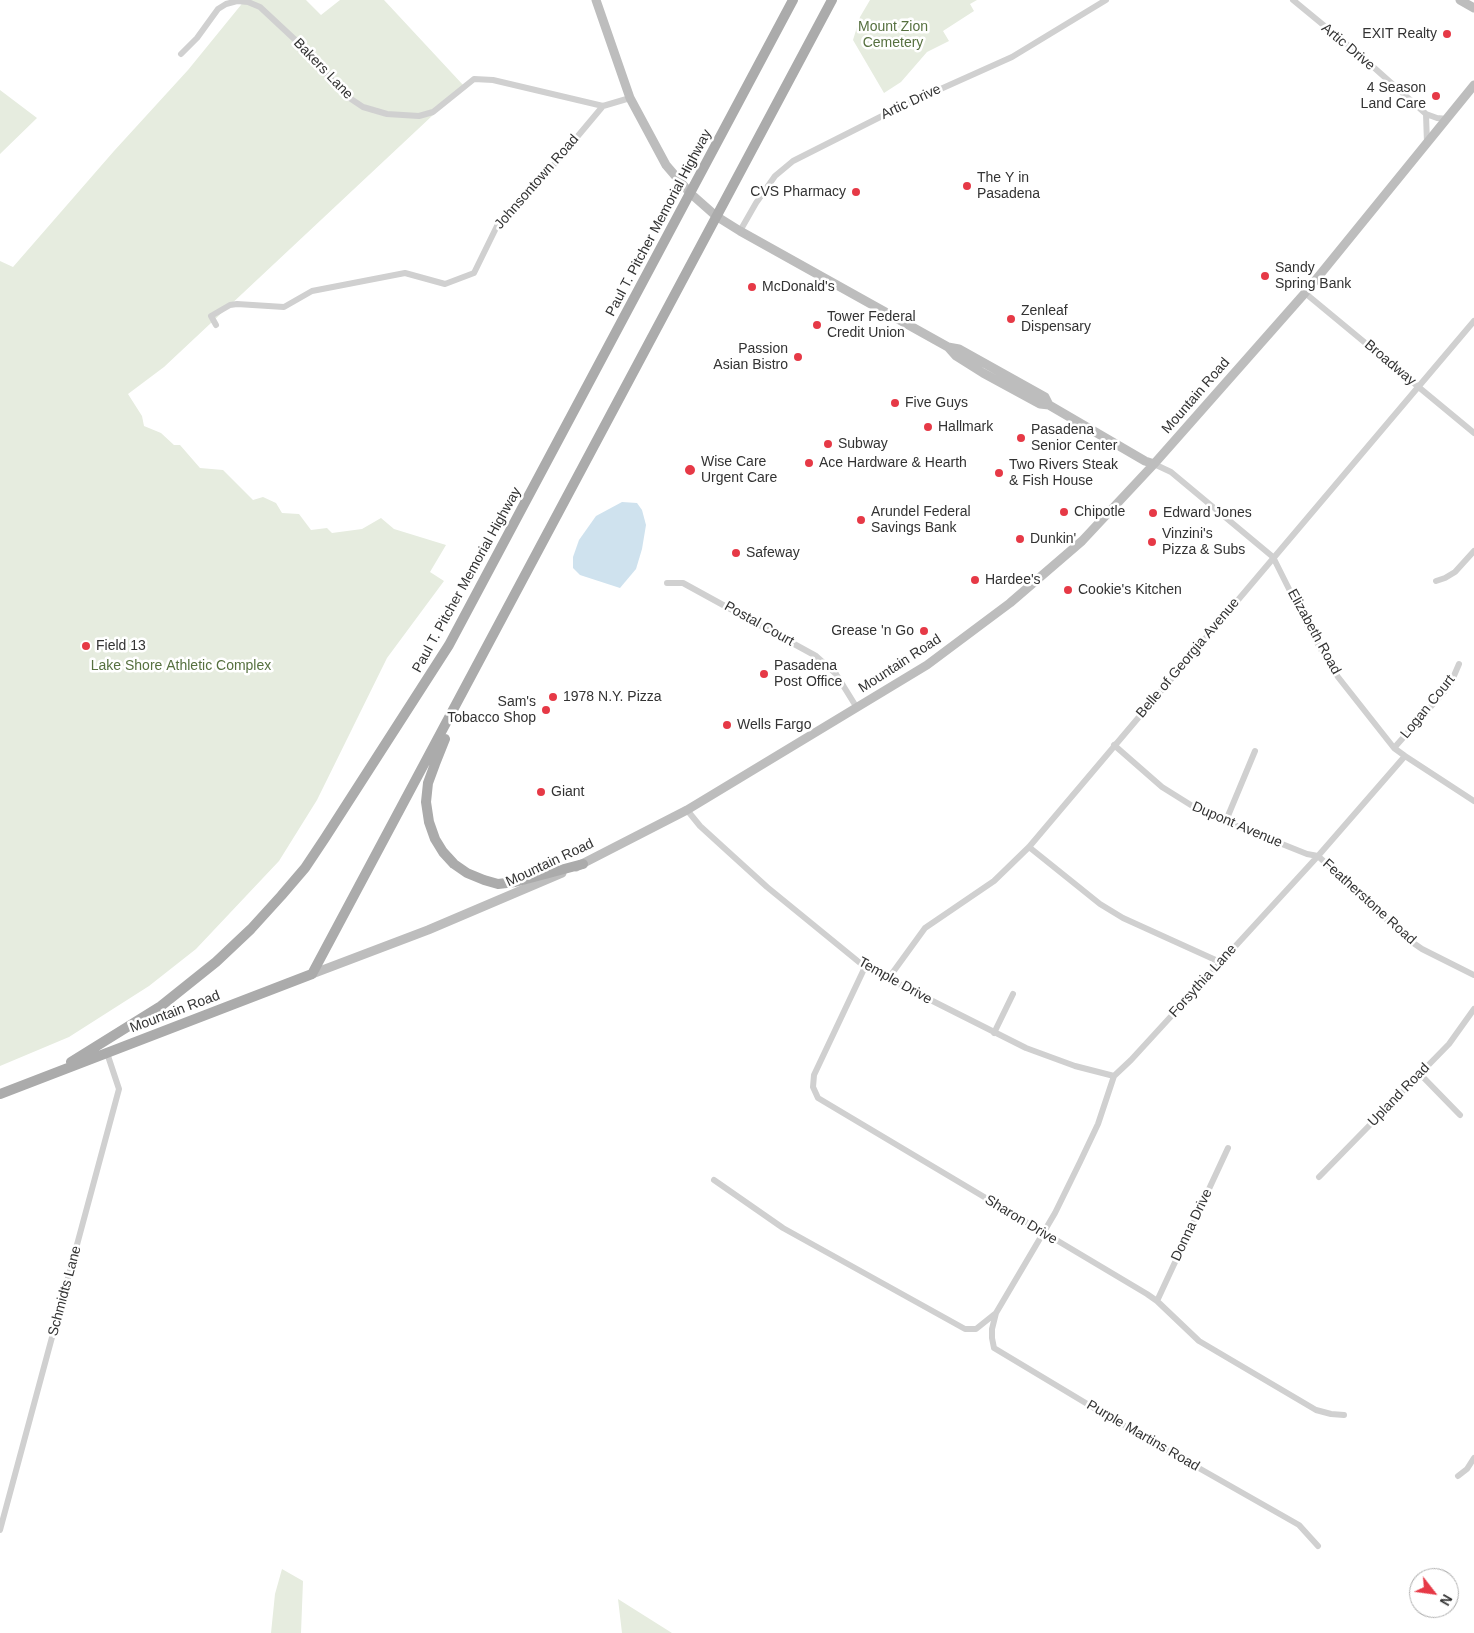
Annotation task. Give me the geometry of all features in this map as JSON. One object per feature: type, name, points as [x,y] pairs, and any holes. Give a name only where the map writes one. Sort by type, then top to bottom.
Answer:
[{"type":"main road","points":[[596,0],[630,98],[666,165],[690,193],[716,216],[948,347],[956,356],[983,373],[1040,404],[1049,405],[1145,461],[1154,464]]},
{"type":"main road","name":"Paul T. Pitcher Memorial Highway","points":[[47,1076],[129,1027],[189,986],[251,929],[304,868],[363,781],[449,645],[793,0]]},
{"type":"main road","points":[[312,974],[481,661],[832,0]]},
{"type":"main road","points":[[1460,0],[1474,8]]},
{"type":"main road","name":"Mountain Road","points":[[0,1094],[428,930],[583,864],[687,810],[927,666],[1010,603],[1082,541],[1154,464],[1305,293],[1474,84]]},
{"type":"main road","points":[[481,661],[434,764],[428,783],[426,802],[429,822],[435,839],[454,864],[484,880],[498,884],[515,882],[583,864]]},
{"type":"street","name":"Artic Drive","points":[[740,231],[775,176],[793,161],[896,109],[1012,57],[1106,0]]},
{"type":"street","name":"Artic Drive","points":[[1293,0],[1361,56],[1426,114],[1447,119]]},
{"type":"street","name":"Bakers Lane","points":[[181,54],[197,38],[218,9],[226,4],[237,1],[248,2],[260,7],[305,49],[345,95],[362,107],[387,114],[419,116],[433,112],[474,79],[493,80],[603,106]]},
{"type":"street","points":[[603,106],[630,98]]},
{"type":"street","name":"Johnsontown Road","points":[[216,325],[211,316],[230,305],[284,307],[312,291],[405,273],[445,284],[474,273],[498,224],[546,174],[603,106]]},
{"type":"street","points":[[1426,114],[1426,144]]},
{"type":"street","name":"Broadway","points":[[1305,293],[1474,433]]},
{"type":"street","name":"Belle of Georgia Avenue","points":[[888,979],[925,928],[994,881],[1029,847],[1474,321]]},
{"type":"street","name":"Elizabeth Road","points":[[1154,464],[1171,472],[1273,557],[1308,627],[1326,658],[1394,748],[1474,801]]},
{"type":"street","points":[[1436,581],[1446,578],[1455,572],[1474,551]]},
{"type":"street","name":"Postal Court","points":[[667,583],[683,583],[816,656],[836,674],[857,708]]},
{"type":"street","name":"Logan Court","points":[[1394,748],[1450,685],[1459,664]]},
{"type":"street","name":"Dupont Avenue","points":[[1114,746],[1174,796],[1202,812],[1307,854],[1318,856]]},
{"type":"street","points":[[1226,823],[1254,751]]},
{"type":"street","name":"Forsythia Lane","points":[[1044,1233],[1098,1124],[1114,1076],[1318,856],[1405,756]]},
{"type":"street","name":"Temple Drive","points":[[687,810],[700,826],[767,887],[865,967],[994,1033],[1052,1059],[1092,1072],[1114,1076]]},
{"type":"street","points":[[1029,847],[1100,904],[1123,918],[1220,962]]},
{"type":"street","name":"Featherstone Road","points":[[1318,856],[1409,940],[1422,949],[1474,975]]},
{"type":"street","name":"Sharon Drive","points":[[865,967],[814,1075],[813,1087],[818,1098],[1157,1301],[1199,1341],[1316,1410],[1344,1415]]},
{"type":"street","points":[[994,1033],[1013,994]]},
{"type":"street","name":"Upland Road","points":[[1319,1177],[1449,1044],[1474,1009]]},
{"type":"street","name":"Schmidts Lane","points":[[0,1530],[120,1089],[107,1053]]},
{"type":"street","points":[[1420,1074],[1460,1115]]},
{"type":"street","name":"Donna Drive","points":[[1157,1301],[1228,1148]]},
{"type":"street","name":"Purple Martins Road","points":[[714,1180],[783,1228],[965,1329],[976,1329],[996,1314]]},
{"type":"street","name":"Purple Martins Road","points":[[1044,1233],[996,1314],[992,1329],[994,1348],[1299,1525],[1318,1546]]},
{"type":"street","points":[[1458,1476],[1468,1469],[1474,1458]]},
{"type":"green space","name":"Lake Shore Athletic Complex","points":[[245,0],[306,0],[321,15],[340,0],[384,0],[464,86],[164,367],[128,394],[142,416],[144,426],[161,433],[174,445],[180,445],[200,468],[223,470],[253,500],[263,497],[276,503],[282,513],[299,514],[311,530],[327,528],[332,533],[362,529],[381,518],[394,529],[446,545],[430,572],[444,581],[387,658],[317,800],[279,861],[196,949],[149,986],[69,1037],[0,1066],[0,261],[13,267],[114,151],[188,70]]},
{"type":"green space","name":"Mount Zion Cemetery","points":[[870,0],[977,0],[970,4],[974,11],[943,31],[949,41],[927,52],[901,82],[884,93],[853,40],[860,17]]},
{"type":"green space","points":[[0,90],[37,118],[0,154]]},
{"type":"green space","points":[[282,1569],[303,1581],[301,1633],[271,1633],[275,1594]]},
{"type":"green space","points":[[618,1599],[672,1633],[622,1633]]},
{"type":"water","points":[[622,502],[637,503],[642,510],[646,525],[636,569],[620,588],[580,575],[573,568],[573,557],[579,540],[596,516]]},
{"type":"place","name":"EXIT Realty","points":[[1447,34]]},
{"type":"place","name":"4 Season Land Care","points":[[1436,96]]},
{"type":"place","name":"The Y in Pasadena","points":[[967,186]]},
{"type":"place","name":"CVS Pharmacy","points":[[856,192]]},
{"type":"place","name":"Sandy Spring Bank","points":[[1265,276]]},
{"type":"place","name":"McDonald's","points":[[752,287]]},
{"type":"place","name":"Zenleaf Dispensary","points":[[1011,319]]},
{"type":"place","name":"Tower Federal Credit Union","points":[[817,325]]},
{"type":"place","name":"Passion Asian Bistro","points":[[798,357]]},
{"type":"place","name":"Five Guys","points":[[895,403]]},
{"type":"place","name":"Hallmark","points":[[928,427]]},
{"type":"place","name":"Pasadena Senior Center","points":[[1021,438]]},
{"type":"place","name":"Subway","points":[[828,444]]},
{"type":"place","name":"Ace Hardware & Hearth","points":[[809,463]]},
{"type":"place","name":"Wise Care Urgent Care","points":[[690,470]]},
{"type":"place","name":"Two Rivers Steak & Fish House","points":[[999,473]]},
{"type":"place","name":"Chipotle","points":[[1064,512]]},
{"type":"place","name":"Edward Jones","points":[[1153,513]]},
{"type":"place","name":"Arundel Federal Savings Bank","points":[[861,520]]},
{"type":"place","name":"Dunkin'","points":[[1020,539]]},
{"type":"place","name":"Vinzini's Pizza & Subs","points":[[1152,542]]},
{"type":"place","name":"Safeway","points":[[736,553]]},
{"type":"place","name":"Hardee's","points":[[975,580]]},
{"type":"place","name":"Cookie's Kitchen","points":[[1068,590]]},
{"type":"place","name":"Grease 'n Go","points":[[924,631]]},
{"type":"place","name":"Field 13","points":[[86,646]]},
{"type":"place","name":"Pasadena Post Office","points":[[764,674]]},
{"type":"place","name":"1978 N.Y. Pizza","points":[[553,697]]},
{"type":"place","name":"Sam's Tobacco Shop","points":[[546,710]]},
{"type":"place","name":"Wells Fargo","points":[[727,725]]},
{"type":"place","name":"Giant","points":[[541,792]]}]
